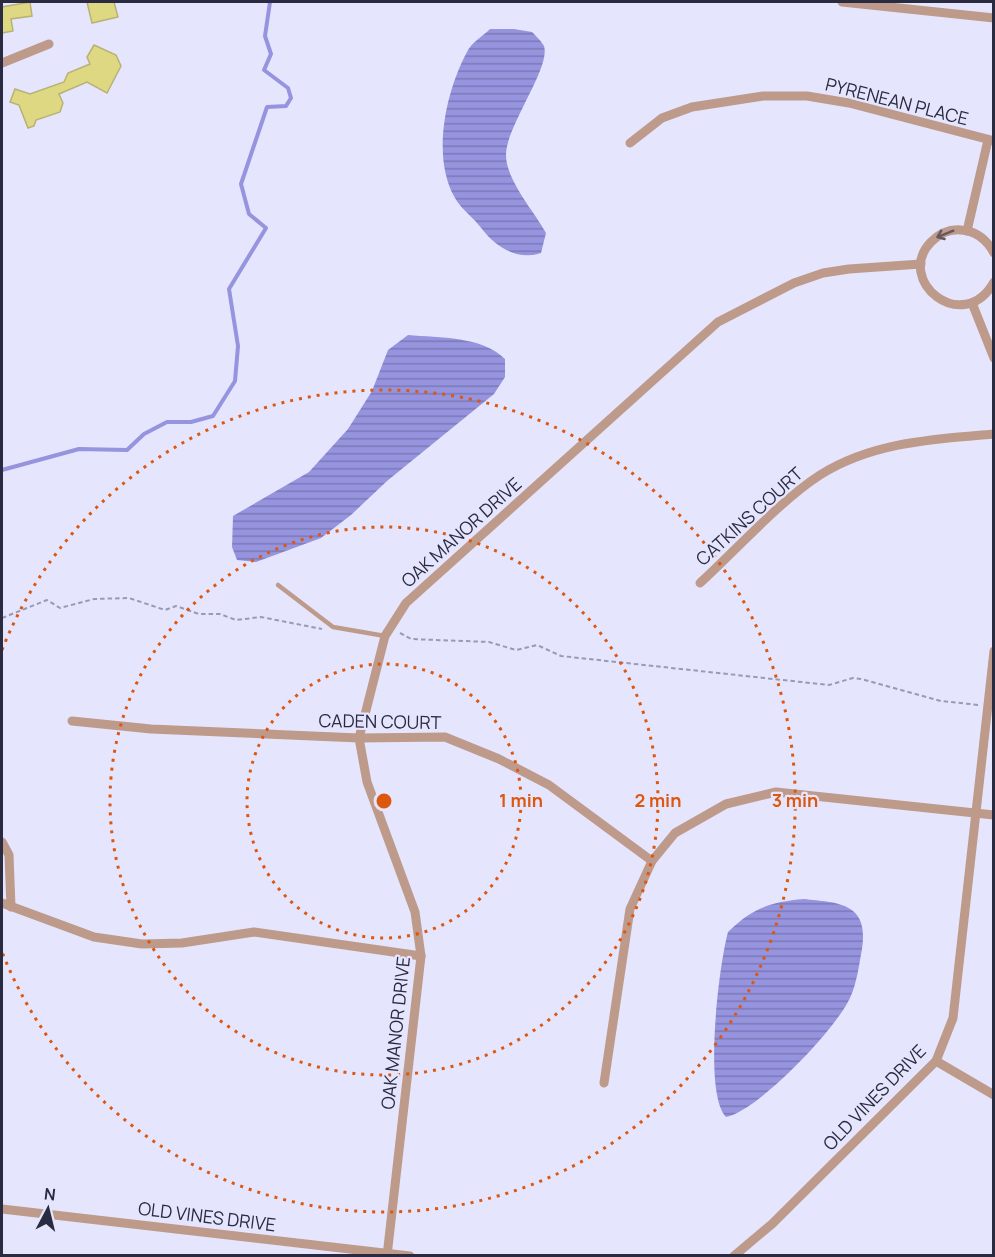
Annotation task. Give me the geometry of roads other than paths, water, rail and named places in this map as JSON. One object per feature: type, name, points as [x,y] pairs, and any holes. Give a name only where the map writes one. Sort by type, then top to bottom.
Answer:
[{"type":"street","points":[[842,2],[918,6],[993,18]]},
{"type":"street","points":[[2,63],[49,44]]},
{"type":"street","name":"PYRENEAN PLACE","points":[[630,143],[662,118],[692,107],[763,96],[807,96],[849,103],[991,141]]},
{"type":"street","points":[[968,231],[991,141]]},
{"type":"street","points":[[993,253],[986,241],[968,231],[957,230],[937,237],[929,244],[921,264],[926,285],[940,300],[950,304],[972,303],[989,290],[993,282]]},
{"type":"street","name":"OAK MANOR DRIVE","points":[[387,1254],[421,956],[415,912],[367,782],[359,738],[388,632],[406,603],[718,322],[794,283],[823,273],[921,264]]},
{"type":"street","points":[[972,303],[993,358]]},
{"type":"street","name":"CATKINS COURT","points":[[700,583],[796,494],[821,475],[891,446],[919,440],[993,434]]},
{"type":"street","name":"OLD VINES DRIVE","points":[[734,1256],[772,1224],[936,1061],[953,1018],[993,651]]},
{"type":"street","name":"CADEN COURT","points":[[72,721],[151,729],[359,738],[445,737],[499,759],[549,785],[652,861]]},
{"type":"street","points":[[604,1083],[630,909],[652,861],[675,832],[726,804],[776,792],[993,815]]},
{"type":"street","points":[[2,842],[9,855],[6,905],[94,937],[142,944],[183,943],[254,932],[421,956]]},
{"type":"street","points":[[936,1061],[993,1095]]},
{"type":"street","name":"OLD VINES DRIVE","points":[[2,1209],[410,1256]]},
{"type":"lane","points":[[278,585],[333,627],[388,632]]},
{"type":"waterway","points":[[2,470],[79,449],[127,450],[144,434],[167,422],[191,422],[213,416],[235,381],[238,346],[229,289],[266,228],[249,214],[241,184],[267,107],[286,106],[291,98],[288,88],[264,70],[271,54],[265,36],[270,2]]}]
